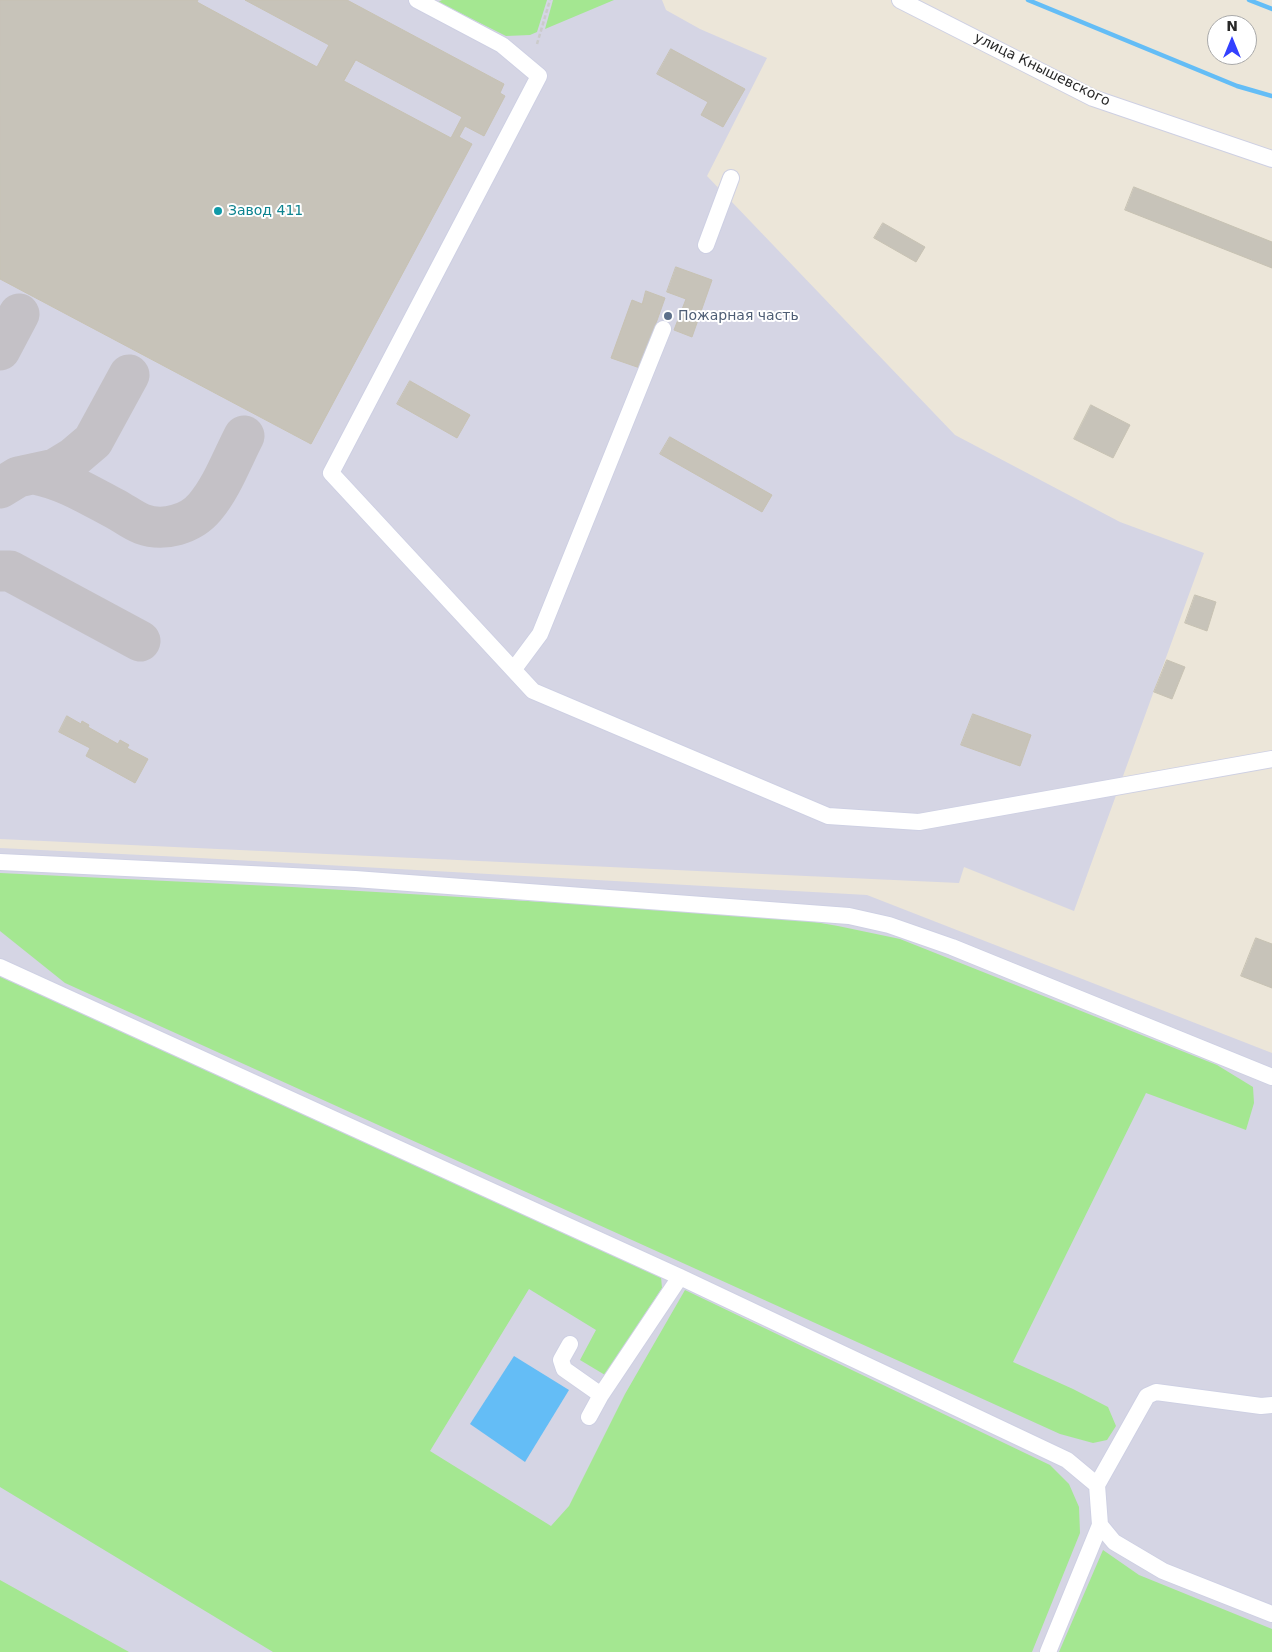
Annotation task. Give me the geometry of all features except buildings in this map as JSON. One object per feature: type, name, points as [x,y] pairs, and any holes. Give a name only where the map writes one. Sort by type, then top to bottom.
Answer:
[{"type":"street","points":[[417,0],[502,45],[539,76],[331,473],[514,668],[533,691],[828,816],[919,822],[1272,759]]},
{"type":"street","name":"улица Кнышевского","points":[[900,0],[1093,98],[1272,159]]},
{"type":"street","points":[[706,245],[731,178]]},
{"type":"street","points":[[514,668],[540,634],[663,329]]},
{"type":"street","points":[[0,862],[355,879],[849,916],[889,926],[952,947],[1272,1077]]},
{"type":"street","points":[[0,967],[680,1277],[1068,1460],[1097,1485]]},
{"type":"street","points":[[589,1417],[680,1277]]},
{"type":"street","points":[[570,1344],[561,1360],[564,1369],[601,1396]]},
{"type":"street","points":[[1048,1652],[1100,1525],[1097,1485],[1148,1396],[1156,1392],[1272,1406]]},
{"type":"street","points":[[1100,1525],[1114,1542],[1163,1571],[1272,1614]]},
{"type":"path","points":[[537,44],[550,0]]},
{"type":"shaded area","points":[[0,0],[662,0],[666,10],[700,29],[767,58],[707,176],[955,435],[1120,522],[1204,553],[1074,911],[964,867],[959,883],[0,839]]},
{"type":"shaded area","points":[[0,848],[867,895],[1272,1053],[1272,1652],[0,1652]]},
{"type":"green space","points":[[442,0],[547,0],[537,32],[530,35],[506,36],[438,2]]},
{"type":"green space","points":[[553,0],[614,0],[545,29]]},
{"type":"green space","points":[[0,873],[292,887],[780,916],[838,926],[900,939],[1217,1065],[1253,1087],[1254,1103],[1246,1130],[1146,1093],[1013,1362],[1108,1407],[1116,1426],[1107,1440],[1093,1443],[1060,1434],[65,983],[0,931]]},
{"type":"green space","points":[[0,975],[661,1277],[662,1288],[605,1375],[580,1360],[596,1330],[529,1289],[430,1451],[551,1526],[569,1506],[625,1394],[685,1290],[1050,1465],[1069,1484],[1079,1507],[1080,1533],[1032,1652],[273,1652],[0,1487]]},
{"type":"green space","points":[[1103,1550],[1139,1575],[1272,1629],[1272,1652],[1059,1652]]},
{"type":"green space","points":[[0,1580],[129,1652],[0,1652]]},
{"type":"water","points":[[514,1356],[569,1390],[525,1462],[470,1424]]},
{"type":"waterway","points":[[1028,0],[1237,86],[1272,96]]},
{"type":"waterway","points":[[1249,0],[1272,9]]},
{"type":"taxiway","points":[[0,350],[19,314]]},
{"type":"taxiway","points":[[0,488],[18,477],[55,469],[73,458],[93,441],[129,375]]},
{"type":"taxiway","points":[[35,474],[57,480],[142,524],[168,527],[185,522],[205,507],[222,482],[244,436]]},
{"type":"taxiway","points":[[0,571],[10,571],[140,641]]},
{"type":"place","name":"Завод 411","points":[[218,211]]},
{"type":"place","name":"Пожарная часть","points":[[668,316]]}]
